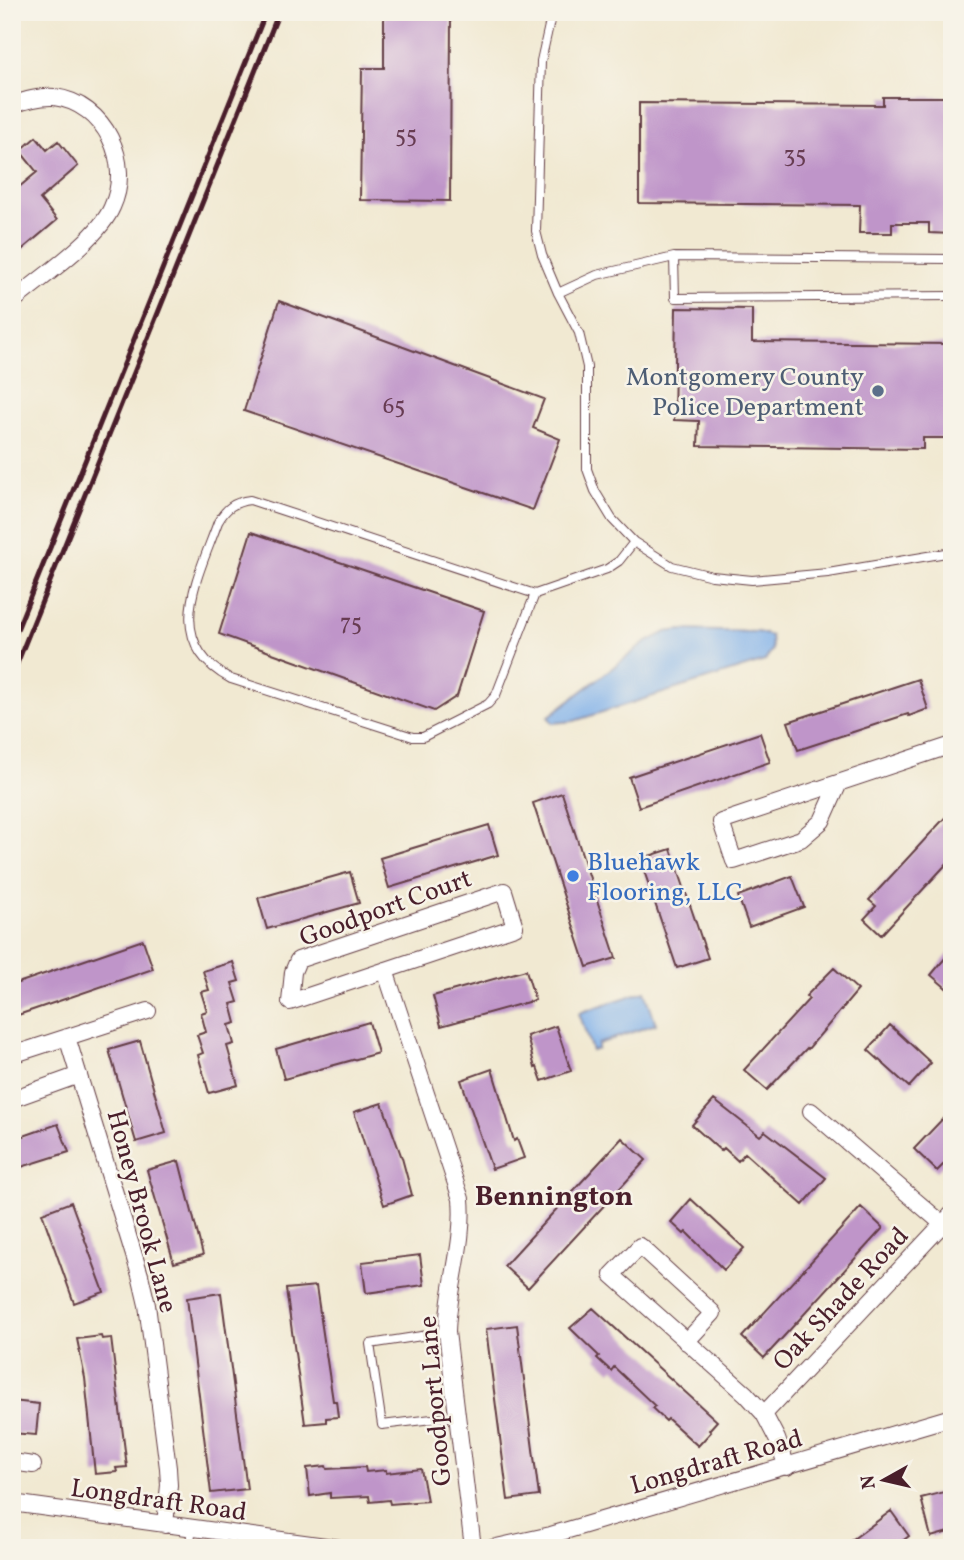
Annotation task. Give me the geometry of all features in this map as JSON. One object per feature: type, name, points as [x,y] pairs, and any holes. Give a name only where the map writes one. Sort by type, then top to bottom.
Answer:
[{"type":"street","points":[[12,105],[40,97],[56,97],[84,109],[98,121],[113,142],[119,173],[116,197],[101,226],[12,302]]},
{"type":"street","points":[[839,783],[822,821],[801,839],[734,861],[721,822],[952,745]]},
{"type":"street","name":"Goodport Court","points":[[504,891],[515,927],[385,970],[290,1002],[293,972],[298,960],[504,891]]},
{"type":"street","name":"Goodport Lane","points":[[385,970],[461,1199],[463,1221],[447,1312],[447,1332],[473,1548]]},
{"type":"street","points":[[12,1055],[148,1011]]},
{"type":"street","name":"Honey Brook Lane","points":[[67,1037],[147,1305],[168,1468],[166,1525]]},
{"type":"street","points":[[12,1099],[79,1075]]},
{"type":"street","points":[[811,1111],[949,1223]]},
{"type":"street","name":"Oak Shade Road","points":[[764,1414],[949,1223]]},
{"type":"street","points":[[686,1342],[713,1313],[640,1246],[612,1275],[686,1342],[746,1394],[764,1414],[787,1466]]},
{"type":"street","name":"Longdraft Road","points":[[492,1548],[551,1535],[952,1417]]},
{"type":"street","points":[[12,1462],[33,1465]]},
{"type":"street","name":"Longdraft Road","points":[[12,1503],[340,1548]]},
{"type":"lane","points":[[552,12],[541,61],[536,231],[542,255],[579,333],[587,368],[587,469],[595,491],[612,519],[634,542],[672,566],[712,576],[752,580],[828,573],[952,552]]},
{"type":"lane","points":[[558,292],[597,275],[674,257],[952,259]]},
{"type":"lane","points":[[674,257],[675,298],[952,296]]},
{"type":"lane","points":[[535,594],[496,695],[488,704],[423,737],[413,737],[231,679],[215,671],[194,644],[189,621],[189,605],[218,522],[225,510],[238,501],[250,500],[535,594],[607,569],[619,561],[634,542]]},
{"type":"lane","points":[[447,1332],[370,1343],[382,1426],[457,1416]]},
{"type":"lane","points":[[189,1548],[192,1529]]},
{"type":"water","points":[[666,632],[758,632],[771,636],[772,650],[765,661],[574,721],[553,723],[548,717],[645,643]]},
{"type":"water","points":[[645,991],[656,1024],[598,1044],[598,1049],[592,1051],[579,1013]]},
{"type":"building","points":[[451,13],[450,201],[360,200],[362,68],[384,68],[384,14]]},
{"type":"building","points":[[883,97],[952,97],[952,234],[929,233],[929,223],[892,223],[892,233],[859,233],[860,205],[639,203],[639,103],[883,105]]},
{"type":"building","points":[[36,137],[47,150],[58,141],[78,166],[40,199],[57,220],[12,258],[12,193],[37,172],[20,151]]},
{"type":"building","points":[[279,301],[544,399],[533,428],[560,439],[533,510],[244,411]]},
{"type":"building","points":[[676,308],[752,309],[752,342],[952,344],[952,438],[923,438],[923,449],[698,446],[699,421],[674,420]]},
{"type":"building","points":[[251,532],[484,611],[457,696],[434,711],[219,634]]},
{"type":"building","points":[[918,679],[928,709],[798,750],[788,722]]},
{"type":"building","points":[[760,733],[770,762],[639,807],[629,777]]},
{"type":"building","points":[[562,793],[616,958],[587,967],[533,803]]},
{"type":"building","points":[[952,810],[952,858],[881,935],[864,919],[876,906],[869,900]]},
{"type":"building","points":[[489,825],[498,855],[389,888],[380,858]]},
{"type":"building","points":[[671,849],[708,958],[677,968],[640,859]]},
{"type":"building","points":[[350,872],[359,903],[267,929],[258,898]]},
{"type":"building","points":[[792,876],[804,907],[749,927],[738,896]]},
{"type":"building","points":[[143,940],[153,969],[12,1017],[12,985]]},
{"type":"building","points":[[952,950],[952,993],[931,975]]},
{"type":"building","points":[[233,962],[239,981],[232,983],[238,1002],[231,1004],[236,1023],[229,1025],[234,1044],[227,1046],[238,1085],[209,1093],[198,1055],[203,1053],[197,1035],[206,1032],[201,1013],[207,1011],[201,992],[209,990],[203,971]]},
{"type":"building","points":[[834,968],[858,990],[808,1049],[767,1090],[744,1070],[809,999],[806,996]]},
{"type":"building","points":[[526,970],[535,1000],[441,1026],[433,996]]},
{"type":"building","points":[[369,1022],[378,1053],[284,1079],[276,1049]]},
{"type":"building","points":[[890,1025],[931,1063],[909,1087],[868,1050]]},
{"type":"building","points":[[556,1026],[571,1071],[542,1081],[537,1067],[535,1068],[527,1036]]},
{"type":"building","points":[[140,1041],[166,1133],[136,1142],[109,1050]]},
{"type":"building","points":[[492,1069],[514,1141],[517,1139],[524,1158],[492,1169],[461,1080]]},
{"type":"building","points":[[714,1100],[760,1136],[765,1131],[826,1178],[803,1205],[745,1153],[738,1161],[724,1148],[721,1151],[692,1125]]},
{"type":"building","points":[[382,1103],[412,1195],[384,1205],[354,1112]]},
{"type":"building","points":[[952,1109],[952,1156],[937,1171],[914,1149]]},
{"type":"building","points":[[58,1124],[69,1152],[12,1170],[12,1140]]},
{"type":"building","points":[[622,1138],[646,1160],[528,1288],[504,1266]]},
{"type":"building","points":[[179,1161],[203,1255],[174,1263],[147,1170]]},
{"type":"building","points":[[691,1199],[744,1248],[724,1270],[686,1232],[684,1234],[671,1222]]},
{"type":"building","points":[[71,1202],[104,1292],[74,1303],[42,1213]]},
{"type":"building","points":[[861,1207],[883,1228],[764,1358],[742,1337]]},
{"type":"building","points":[[420,1255],[424,1285],[366,1293],[362,1262]]},
{"type":"building","points":[[316,1286],[333,1401],[336,1401],[338,1417],[326,1418],[326,1422],[305,1424],[286,1289]]},
{"type":"building","points":[[221,1293],[247,1489],[211,1493],[187,1298]]},
{"type":"building","points":[[593,1308],[717,1421],[698,1446],[652,1408],[655,1406],[614,1367],[611,1371],[570,1328]]},
{"type":"building","points":[[517,1325],[539,1496],[508,1500],[486,1329]]},
{"type":"building","points":[[101,1336],[102,1339],[111,1338],[127,1467],[116,1468],[117,1472],[95,1474],[85,1378],[77,1339]]},
{"type":"building","points":[[12,1401],[39,1404],[36,1435],[12,1433]]},
{"type":"building","points":[[326,1466],[327,1469],[365,1467],[366,1472],[386,1470],[386,1473],[421,1469],[427,1501],[390,1504],[389,1500],[370,1502],[369,1496],[330,1498],[330,1493],[310,1496],[307,1468]]},
{"type":"building","points":[[952,1490],[952,1531],[931,1537],[921,1498]]},
{"type":"building","points":[[891,1511],[909,1536],[893,1548],[841,1548]]},
{"type":"railway","points":[[12,642],[266,12]]},
{"type":"railway","points":[[12,676],[279,12]]},
{"type":"place","name":"Montgomery County Police Department","points":[[878,391]]},
{"type":"place","name":"Bluehawk Flooring, LLC","points":[[573,876]]},
{"type":"district","name":"Bennington","points":[[554,1195]]}]
